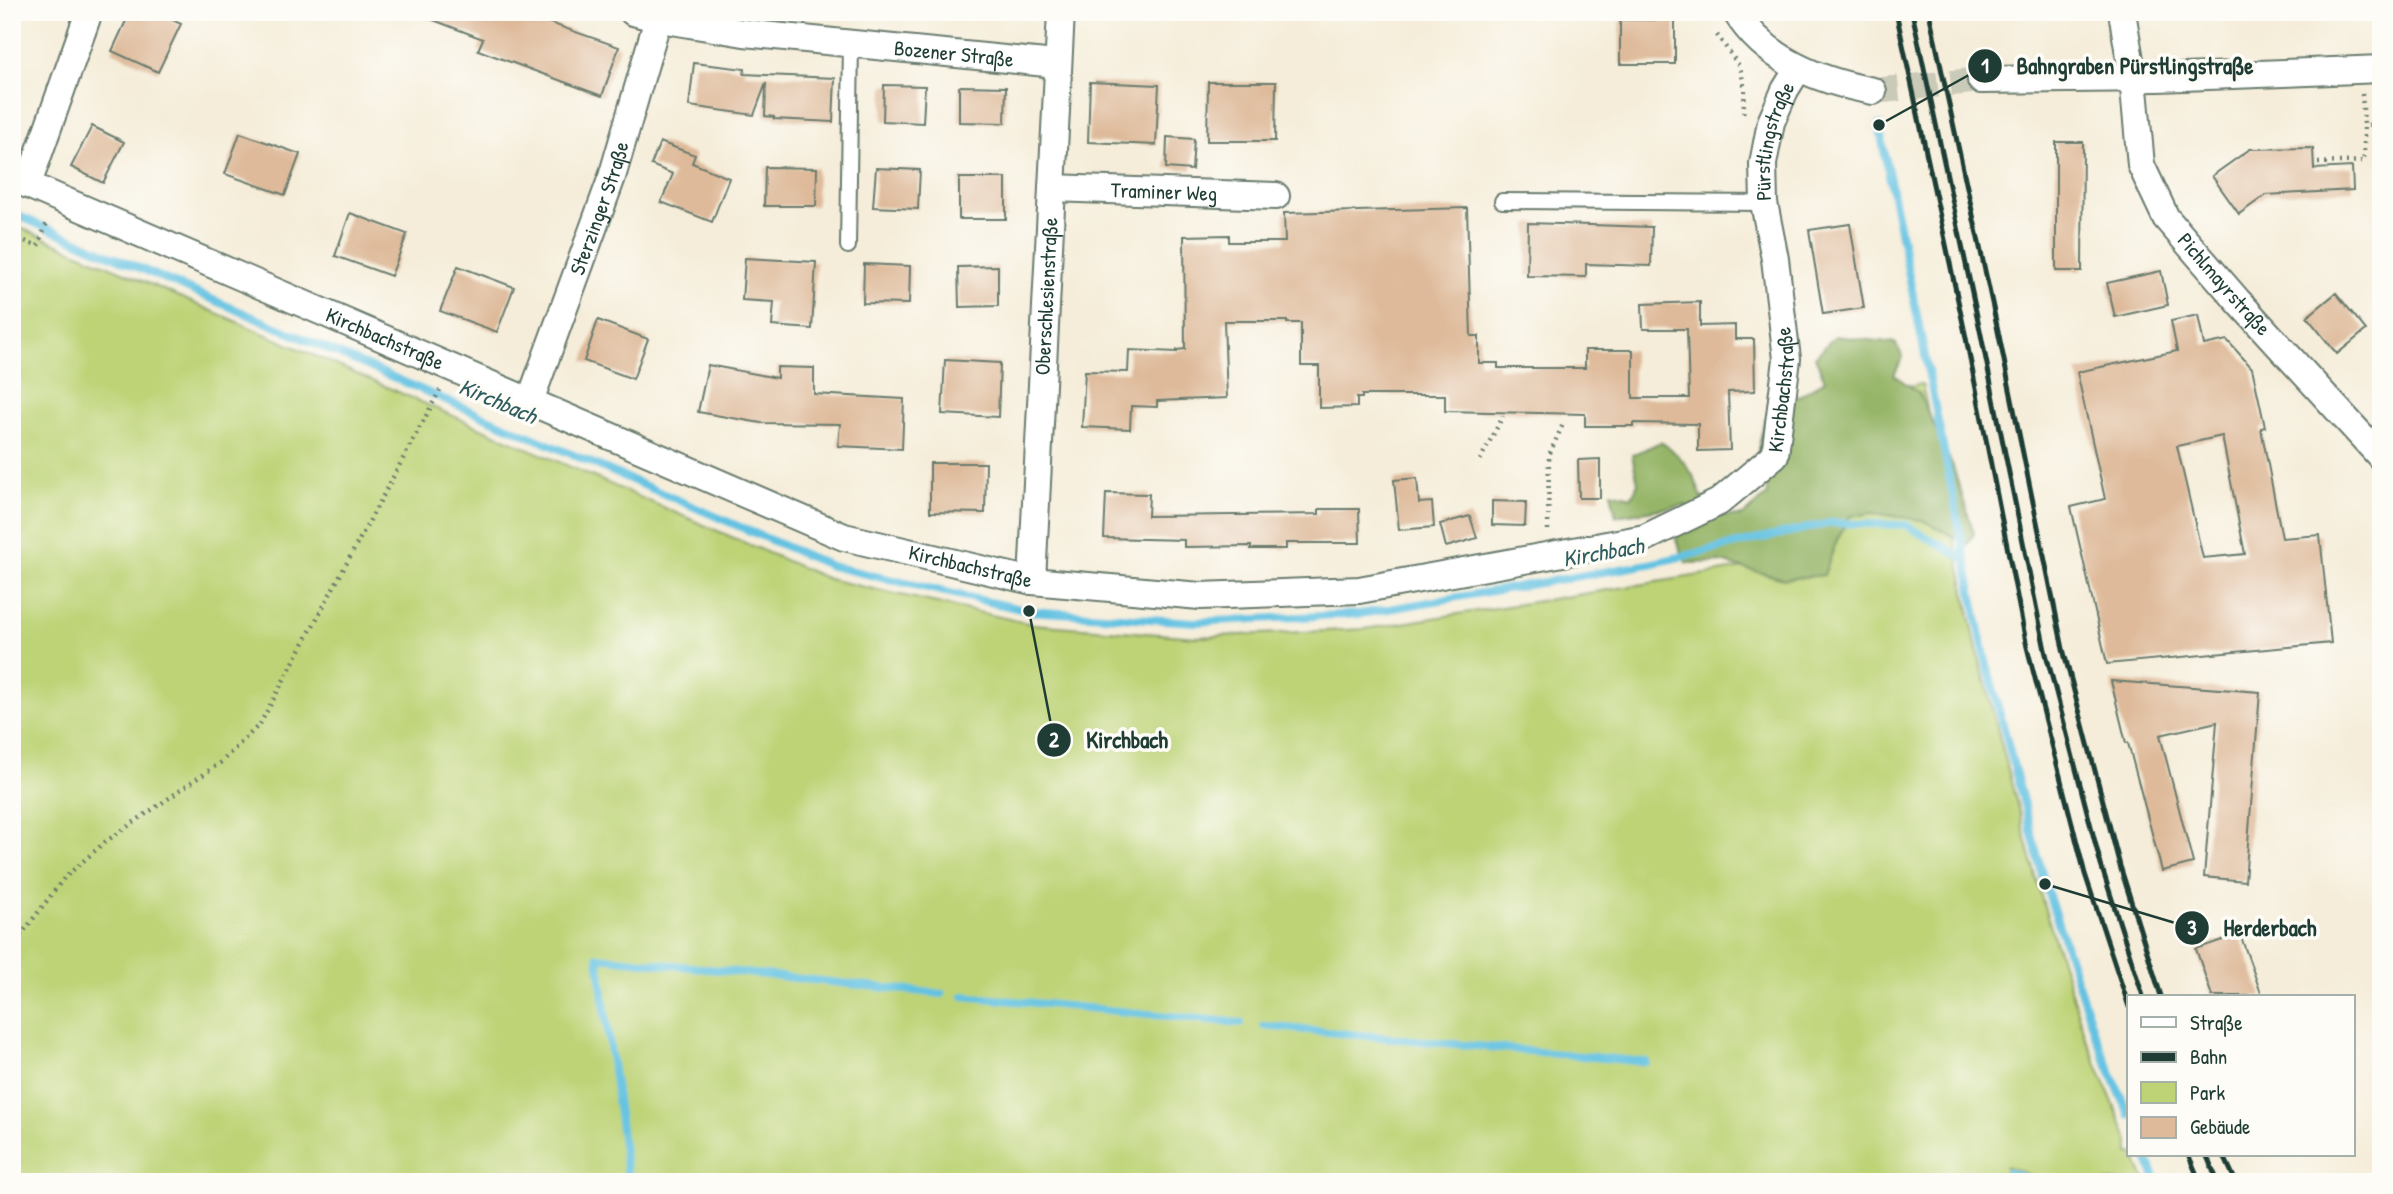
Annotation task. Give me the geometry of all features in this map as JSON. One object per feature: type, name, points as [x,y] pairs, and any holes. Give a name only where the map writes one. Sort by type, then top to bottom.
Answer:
[{"type":"street","points":[[20,181],[89,12]]},
{"type":"street","name":"Bozener Straße","points":[[633,12],[744,33],[1056,64]]},
{"type":"street","name":"Oberschlesienstraße","points":[[1032,581],[1060,12]]},
{"type":"street","name":"Pürstlingstraße","points":[[1735,12],[1763,44],[1798,69],[1771,122],[1763,164],[1764,203],[1775,259]]},
{"type":"street","name":"Pichlmayrstraße","points":[[2122,12],[2133,78],[2141,165],[2166,218],[2381,457]]},
{"type":"street","name":"Sterzinger Straße","points":[[530,401],[612,177],[660,16]]},
{"type":"street","points":[[1798,69],[1837,84],[1873,91]]},
{"type":"street","points":[[1981,80],[2133,78],[2371,69]]},
{"type":"street","name":"Kirchbachstraße","points":[[20,181],[844,537],[1032,581],[1200,596],[1359,590],[1547,556],[1645,538],[1719,502],[1775,455],[1787,359],[1775,259]]},
{"type":"street","name":"Traminer Weg","points":[[1052,188],[1276,196]]},
{"type":"lane","points":[[848,246],[850,44]]},
{"type":"lane","points":[[1502,201],[1764,203]]},
{"type":"path","points":[[1715,31],[1740,67],[1745,90],[1743,119]]},
{"type":"path","points":[[2318,163],[2364,161],[2364,125],[2371,69]]},
{"type":"path","points":[[2364,125],[2381,124]]},
{"type":"path","points":[[12,236],[38,246]]},
{"type":"path","points":[[12,947],[64,878],[105,842],[220,763],[260,724],[423,426],[451,368]]},
{"type":"path","points":[[1480,460],[1503,416]]},
{"type":"path","points":[[1547,556],[1549,455],[1564,422]]},
{"type":"green space","points":[[12,224],[828,579],[1032,624],[1197,637],[1365,629],[1824,555],[1814,396],[1922,384],[1977,650],[2040,893],[2085,1036],[2127,1136],[2127,1156],[2135,1156],[2146,1182],[2048,1182],[2006,1166],[2004,1177],[2018,1182],[12,1182]]},
{"type":"green space","points":[[1835,336],[1895,343],[1903,357],[1894,375],[1919,393],[1952,464],[1974,533],[1968,544],[1922,520],[1873,513],[1850,516],[1837,540],[1824,575],[1784,579],[1721,562],[1687,563],[1676,540],[1684,523],[1686,505],[1616,516],[1611,492],[1632,497],[1638,483],[1632,455],[1661,442],[1687,466],[1697,484],[1708,517],[1743,516],[1767,495],[1766,474],[1758,449],[1765,419],[1825,380],[1815,357]]},
{"type":"building","points":[[130,12],[156,12],[181,24],[158,72],[112,51]]},
{"type":"building","points":[[418,12],[531,12],[548,19],[547,22],[619,47],[602,96],[478,50],[483,39]]},
{"type":"building","points":[[1620,20],[1675,20],[1675,64],[1620,64]]},
{"type":"building","points":[[694,63],[745,69],[744,74],[835,78],[833,122],[774,119],[765,116],[766,83],[754,115],[689,106]]},
{"type":"building","points":[[1090,82],[1159,85],[1156,145],[1088,142]]},
{"type":"building","points":[[1208,82],[1276,82],[1275,141],[1207,141]]},
{"type":"building","points":[[884,85],[925,86],[923,123],[883,121]]},
{"type":"building","points":[[961,86],[1006,87],[1005,123],[959,122]]},
{"type":"building","points":[[92,126],[124,142],[103,183],[71,167]]},
{"type":"building","points":[[240,133],[300,154],[285,195],[225,174]]},
{"type":"building","points":[[1167,137],[1194,139],[1192,170],[1166,168]]},
{"type":"building","points":[[660,142],[695,155],[692,163],[729,178],[712,222],[661,202],[673,174],[651,165]]},
{"type":"building","points":[[2056,142],[2083,142],[2082,271],[2056,271]]},
{"type":"building","points":[[2313,148],[2314,169],[2352,167],[2353,190],[2266,195],[2239,214],[2212,176],[2250,149]]},
{"type":"building","points":[[765,167],[817,168],[816,206],[764,206]]},
{"type":"building","points":[[876,168],[920,170],[918,209],[873,207]]},
{"type":"building","points":[[959,178],[1006,178],[1006,219],[959,219]]},
{"type":"building","points":[[1467,208],[1471,336],[1479,336],[1479,363],[1498,363],[1498,368],[1585,368],[1585,350],[1633,350],[1633,398],[1689,398],[1687,329],[1643,329],[1642,304],[1700,302],[1700,326],[1735,325],[1735,339],[1754,339],[1755,391],[1728,392],[1730,450],[1698,451],[1698,424],[1633,423],[1633,426],[1585,426],[1585,414],[1445,411],[1445,395],[1362,395],[1362,398],[1357,398],[1357,407],[1319,408],[1319,366],[1301,366],[1301,323],[1287,321],[1224,321],[1227,398],[1157,401],[1157,407],[1131,406],[1130,429],[1082,427],[1085,371],[1128,372],[1129,350],[1177,352],[1185,349],[1184,236],[1229,235],[1229,242],[1285,242],[1284,213]]},
{"type":"building","points":[[350,213],[407,234],[391,276],[335,256]]},
{"type":"building","points":[[1528,223],[1652,227],[1651,266],[1586,264],[1586,277],[1527,276]]},
{"type":"building","points":[[1850,224],[1864,308],[1823,314],[1809,230]]},
{"type":"building","points":[[745,258],[816,262],[812,329],[772,326],[774,302],[742,300]]},
{"type":"building","points":[[864,264],[910,266],[909,304],[863,303]]},
{"type":"building","points":[[458,266],[514,287],[497,332],[440,311]]},
{"type":"building","points":[[998,266],[998,306],[959,307],[958,267]]},
{"type":"building","points":[[2161,271],[2168,305],[2115,317],[2107,283]]},
{"type":"building","points":[[2336,293],[2366,330],[2337,354],[2307,317]]},
{"type":"building","points":[[2198,315],[2204,345],[2227,340],[2252,368],[2265,427],[2261,428],[2282,538],[2320,535],[2331,643],[2107,664],[2071,507],[2105,499],[2077,372],[2177,351],[2171,321]],"holes":[[[2222,436],[2245,554],[2203,558],[2177,446]]]},
{"type":"building","points":[[598,320],[648,339],[633,379],[584,361]]},
{"type":"building","points":[[945,360],[1000,363],[998,417],[942,414]]},
{"type":"building","points":[[708,365],[777,378],[777,367],[814,368],[814,394],[904,399],[902,449],[838,446],[840,424],[761,423],[698,412]]},
{"type":"building","points":[[1600,459],[1600,498],[1579,498],[1578,460]]},
{"type":"building","points":[[930,463],[986,463],[985,513],[930,512]]},
{"type":"building","points":[[1417,478],[1419,503],[1432,502],[1434,527],[1399,530],[1394,480]]},
{"type":"building","points":[[1106,493],[1149,494],[1148,516],[1319,514],[1319,509],[1359,509],[1360,543],[1286,543],[1286,549],[1251,549],[1251,546],[1184,547],[1184,540],[1104,538]]},
{"type":"building","points":[[1492,501],[1526,502],[1525,526],[1492,525]]},
{"type":"building","points":[[1470,516],[1477,538],[1446,547],[1440,524]]},
{"type":"building","points":[[2111,681],[2260,692],[2245,881],[2204,877],[2217,722],[2160,735],[2193,863],[2162,871]]},
{"type":"building","points":[[2240,934],[2262,995],[2212,995],[2196,949]]},
{"type":"waterway","points":[[1879,125],[1985,657],[2045,884],[2094,1032],[2127,1110]]},
{"type":"waterway","name":"Kirchbach","points":[[12,213],[831,566],[1029,611],[1195,622],[1360,614],[1649,564],[1830,523],[1906,525],[1965,559]]},
{"type":"waterway","points":[[628,1182],[598,957],[942,994]]},
{"type":"waterway","points":[[963,996],[1241,1023]]},
{"type":"waterway","points":[[1264,1026],[1646,1062]]},
{"type":"waterway","points":[[2146,1156],[2157,1182]]},
{"type":"waterway","points":[[2008,1172],[2034,1182]]},
{"type":"tunnel","points":[[1873,91],[1981,80]]},
{"type":"railway","points":[[1896,12],[1965,333],[2027,647],[2085,874],[2127,1001]]},
{"type":"railway","points":[[1912,12],[2045,650],[2101,865],[2143,995]]},
{"type":"railway","points":[[1929,12],[2063,649],[2120,866],[2161,995]]},
{"type":"railway","points":[[2189,1156],[2200,1182]]},
{"type":"railway","points":[[2207,1156],[2218,1182]]},
{"type":"railway","points":[[2224,1156],[2236,1182]]},
{"type":"place","name":"Bahngraben Pürstlingstraße","points":[[1879,125]]},
{"type":"place","name":"Kirchbach","points":[[1029,611]]},
{"type":"place","name":"Herderbach","points":[[2045,884]]}]
